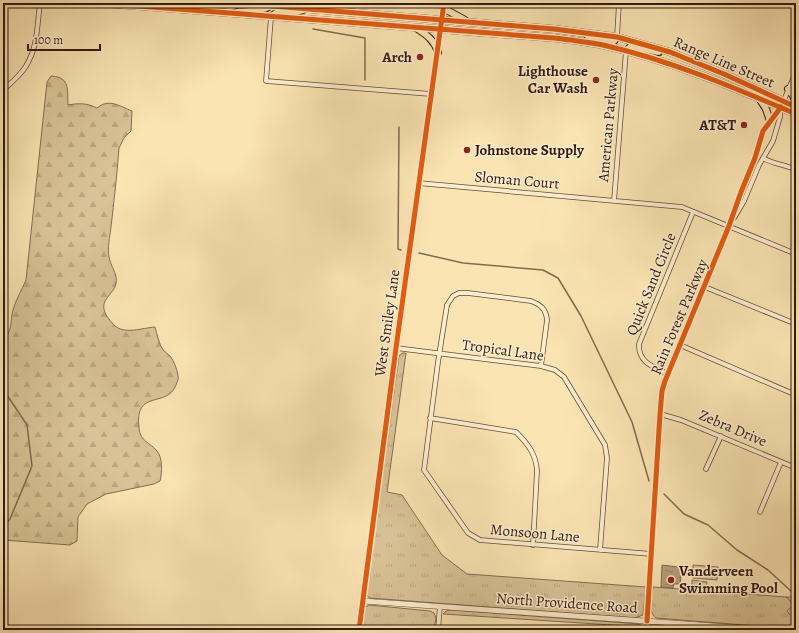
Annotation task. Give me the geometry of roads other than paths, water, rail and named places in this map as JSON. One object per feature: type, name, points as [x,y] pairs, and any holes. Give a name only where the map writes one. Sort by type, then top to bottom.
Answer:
[{"type":"main road","name":"Range Line Street","points":[[99,3],[554,38],[603,45],[669,64],[759,98],[796,114]]},
{"type":"main road","name":"Range Line Street","points":[[235,3],[271,4],[308,9],[554,28],[617,37],[673,53],[724,74],[796,107]]},
{"type":"main road","points":[[228,13],[247,10],[262,10],[271,4]]},
{"type":"main road","points":[[444,5],[469,22]]},
{"type":"main road","points":[[271,17],[276,13],[292,13],[308,9]]},
{"type":"main road","points":[[414,28],[432,40],[438,52]]},
{"type":"main road","points":[[575,41],[598,39],[614,41],[617,37]]},
{"type":"main road","points":[[626,51],[630,47],[634,47],[647,51],[673,53]]},
{"type":"main road","points":[[788,89],[796,100]]},
{"type":"main road","points":[[759,98],[766,109],[770,121]]},
{"type":"street","points":[[3,90],[26,67],[34,51],[37,38],[40,3]]},
{"type":"street","points":[[617,37],[619,3]]},
{"type":"street","name":"West Smiley Lane","points":[[359,630],[418,183],[444,5]]},
{"type":"street","points":[[271,17],[266,81],[431,94]]},
{"type":"street","name":"American Parkway","points":[[614,201],[626,51]]},
{"type":"street","points":[[780,107],[796,72]]},
{"type":"street","name":"Rain Forest Parkway","points":[[647,630],[662,391],[729,226],[755,158],[763,130],[780,107]]},
{"type":"street","name":"Rain Forest Parkway","points":[[729,226],[744,201],[763,158],[773,141],[780,117],[780,107]]},
{"type":"street","points":[[763,158],[772,163],[796,170]]},
{"type":"street","name":"Sloman Court","points":[[418,183],[682,207],[796,254]]},
{"type":"street","name":"Quick Sand Circle","points":[[668,374],[643,360],[640,356],[639,344],[693,212]]},
{"type":"street","points":[[705,287],[796,324]]},
{"type":"street","name":"Monsoon Lane","points":[[541,366],[547,320],[546,314],[540,305],[531,301],[468,292],[459,293],[453,296],[447,304],[424,470],[468,533],[480,540],[652,554]]},
{"type":"street","points":[[680,345],[796,395]]},
{"type":"street","name":"Tropical Lane","points":[[396,348],[541,366],[555,370],[564,377],[605,445],[607,458],[600,550]]},
{"type":"street","name":"Zebra Drive","points":[[660,414],[681,420],[796,468]]},
{"type":"street","points":[[430,418],[516,432],[524,439],[537,460],[532,545]]},
{"type":"street","points":[[706,469],[720,436]]},
{"type":"street","points":[[760,512],[781,462]]},
{"type":"street","name":"North Providence Road","points":[[363,601],[770,630]]},
{"type":"street","points":[[438,630],[440,606]]},
{"type":"water","name":"Vanderveen Swimming Pool","points":[[662,565],[686,568],[687,575],[681,576],[680,584],[674,584],[673,588],[661,587]]},
{"type":"waterway","points":[[313,29],[365,38],[365,80]]},
{"type":"waterway","points":[[399,127],[398,249],[401,250]]},
{"type":"waterway","points":[[419,253],[463,263],[543,270],[558,278],[581,316],[632,422],[649,481]]},
{"type":"waterway","points":[[3,389],[27,425],[32,466],[10,519],[3,527]]},
{"type":"waterway","points":[[664,494],[684,514],[708,525],[737,550],[768,570],[796,597]]},
{"type":"waterway","points":[[3,618],[6,622],[3,630]]},
{"type":"place","name":"Arch","points":[[420,57]]},
{"type":"place","name":"Lighthouse Car Wash","points":[[596,80]]},
{"type":"place","name":"AT&T","points":[[744,125]]},
{"type":"place","name":"Johnstone Supply","points":[[467,150]]},
{"type":"place","name":"Vanderveen Swimming Pool","points":[[671,580]]}]
